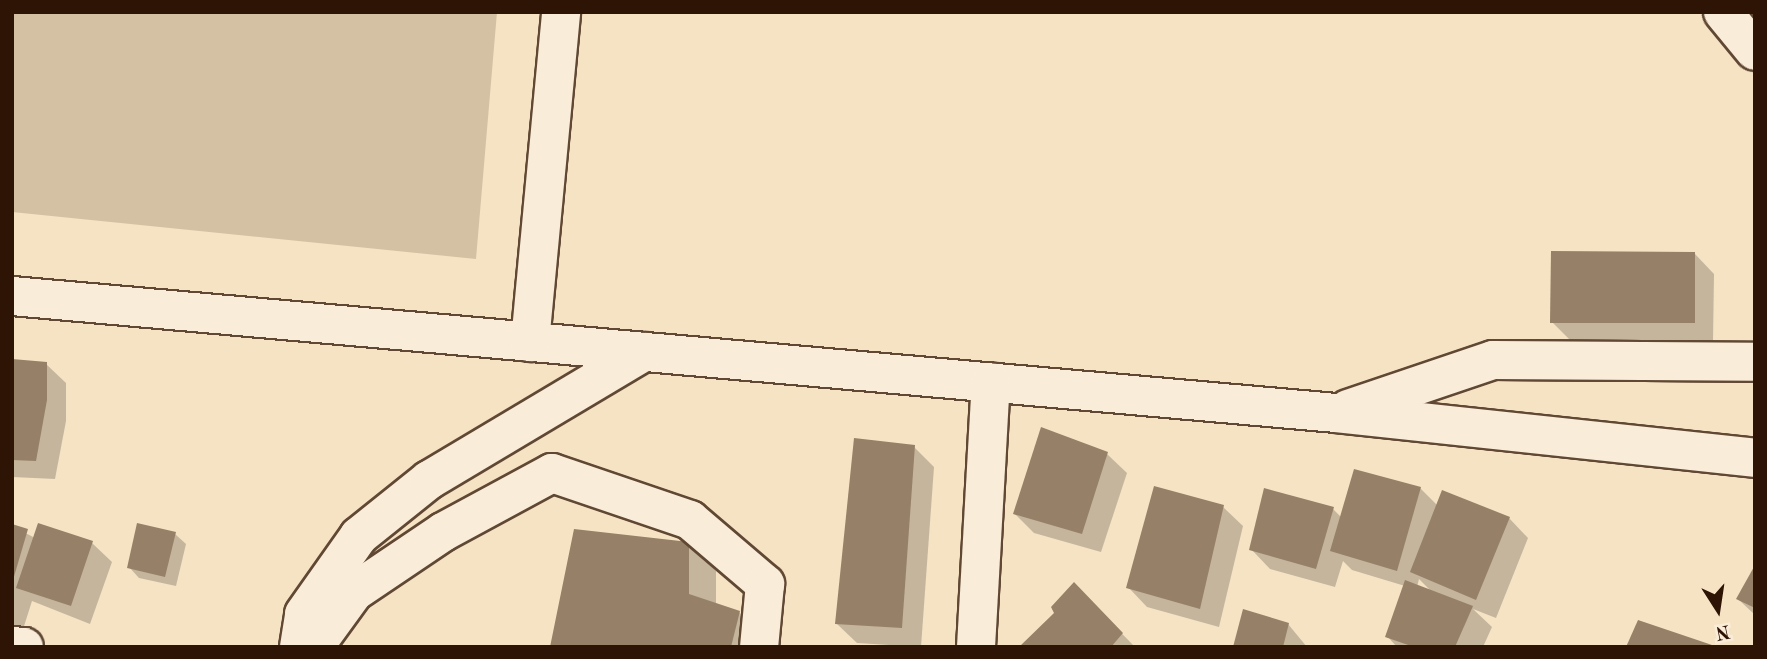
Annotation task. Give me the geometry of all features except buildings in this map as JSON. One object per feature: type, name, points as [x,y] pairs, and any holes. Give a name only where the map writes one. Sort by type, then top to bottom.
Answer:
[{"type":"street","points":[[530,342],[561,12]]},
{"type":"street","points":[[1723,12],[1755,51]]},
{"type":"street","points":[[12,296],[1336,413],[1755,458]]},
{"type":"street","points":[[299,647],[304,614],[359,536],[429,480],[644,352]]},
{"type":"street","points":[[1336,413],[1493,360],[1755,362]]},
{"type":"street","points":[[976,647],[991,382]]},
{"type":"street","points":[[314,647],[354,592],[443,532],[552,473],[690,520],[765,584],[758,647]]},
{"type":"street","points":[[12,646],[24,647]]},
{"type":"shaded area","points":[[12,12],[497,12],[476,259],[12,212]]}]
